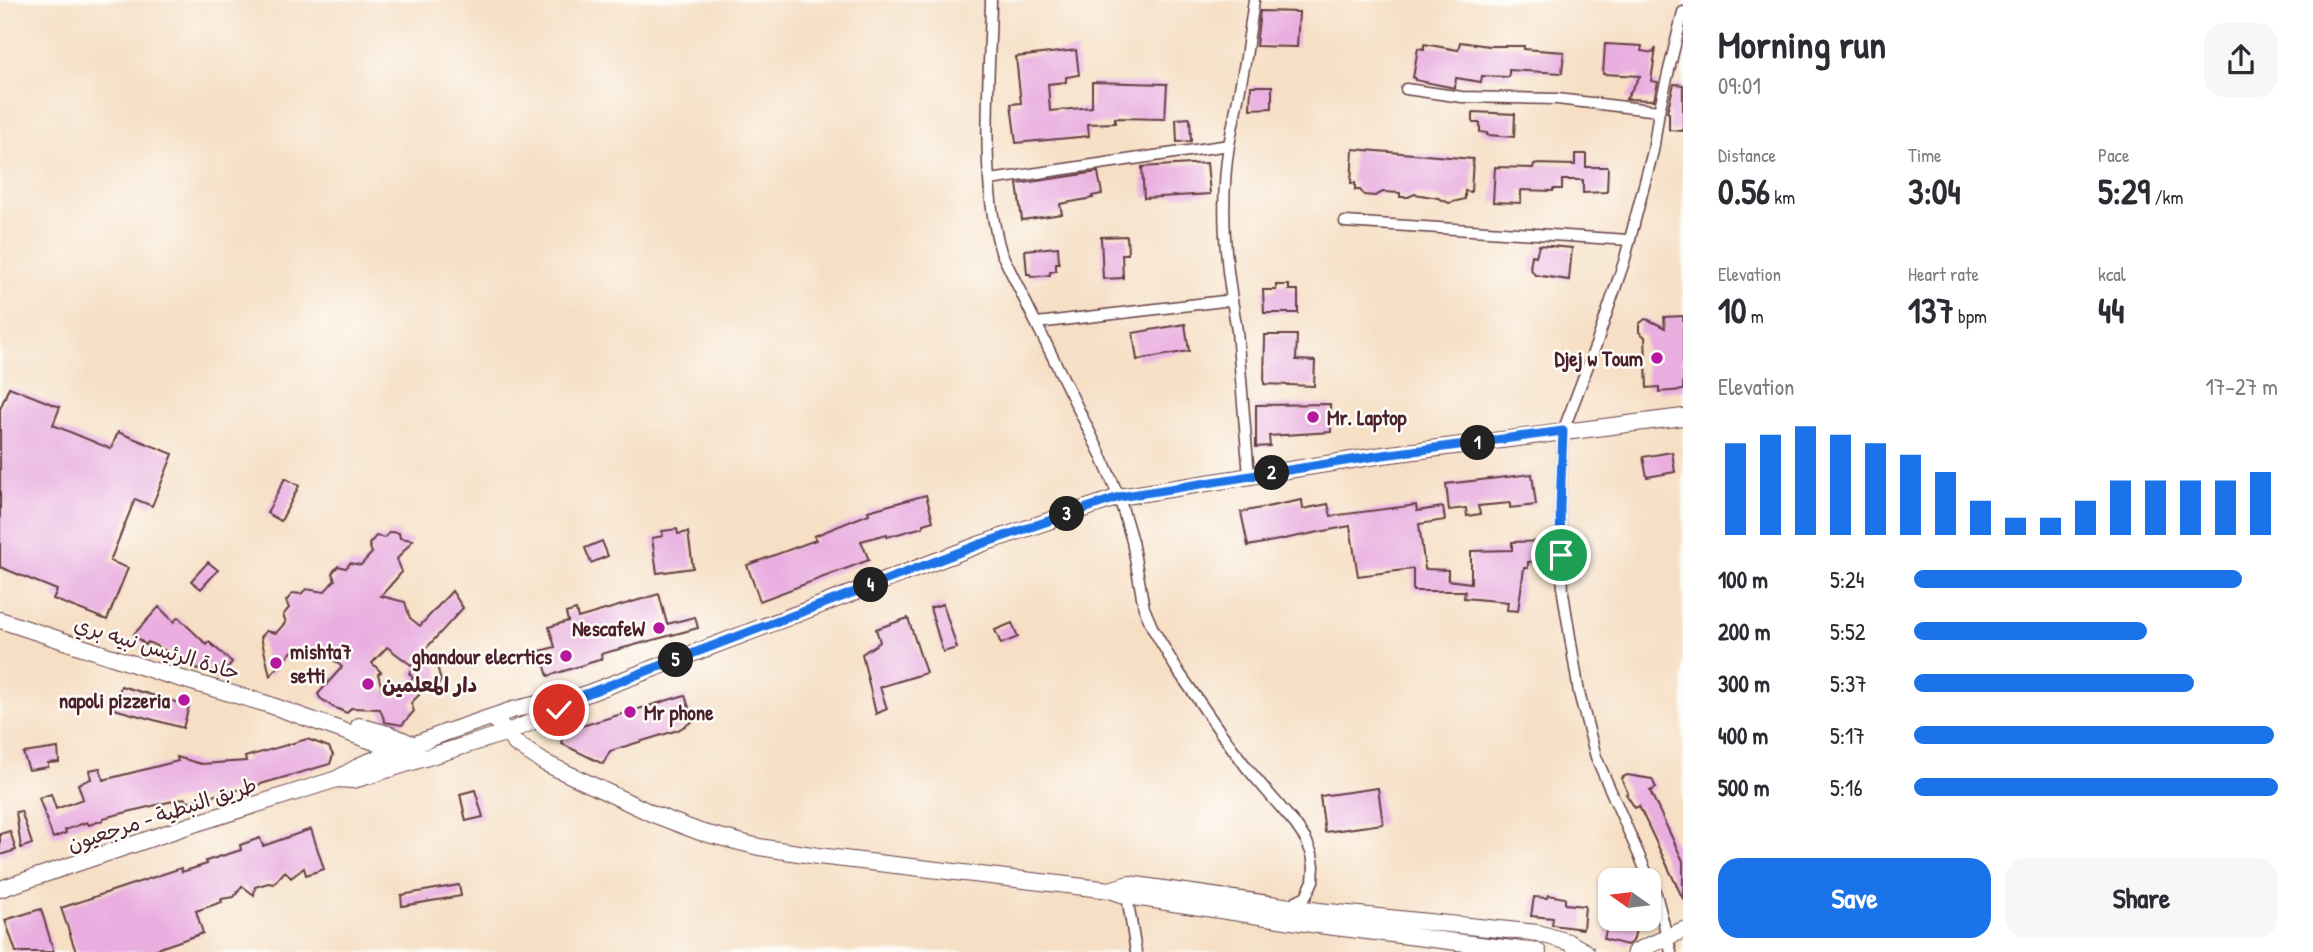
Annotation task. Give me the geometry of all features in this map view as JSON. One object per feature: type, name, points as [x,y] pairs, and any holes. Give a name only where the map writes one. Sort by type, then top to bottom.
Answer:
[{"type":"main road","name":"طريق النبطية - مرجعيون","points":[[0,890],[337,779],[353,780],[493,717],[536,703],[573,699],[981,544],[1119,497],[1249,475],[1683,416]]},
{"type":"main road","name":"جادة الرئيس نبيه بري","points":[[0,620],[302,715],[318,716],[372,729],[417,753]]},
{"type":"main road","name":"طريق النبطية - مرجعيون","points":[[417,753],[505,733],[559,710],[573,699]]},
{"type":"main road","points":[[493,717],[505,733],[525,751],[545,763],[653,814],[700,832],[759,847],[1128,890],[1530,951],[1530,932]]},
{"type":"main road","points":[[1318,918],[1530,932],[1568,942],[1585,952]]},
{"type":"main road","points":[[1635,952],[1674,939]]},
{"type":"street","points":[[991,0],[988,148],[993,226],[1001,252],[1119,497],[1132,541],[1144,608],[1153,629],[1220,733],[1306,840],[1312,854],[1313,881],[1306,897],[1294,902],[1290,914]]},
{"type":"street","points":[[1249,475],[1237,331],[1228,269],[1224,184],[1254,0]]},
{"type":"street","points":[[1674,939],[1596,757],[1579,693],[1563,593],[1560,508],[1563,431],[1611,305],[1653,151],[1659,111],[1683,12]]},
{"type":"street","points":[[1406,89],[1462,97],[1557,99],[1659,111]]},
{"type":"street","points":[[990,180],[1229,145]]},
{"type":"street","points":[[1345,222],[1629,240]]},
{"type":"street","points":[[1037,323],[1231,300]]},
{"type":"street","points":[[1128,890],[1136,952]]},
{"type":"street","points":[[1306,897],[1318,918]]},
{"type":"building","points":[[1260,11],[1299,12],[1297,47],[1256,46]]},
{"type":"building","points":[[1460,42],[1489,46],[1524,46],[1524,49],[1564,52],[1562,73],[1509,70],[1509,77],[1482,76],[1481,82],[1456,78],[1455,88],[1413,78],[1418,48],[1424,49],[1424,44],[1458,50]]},
{"type":"building","points":[[1605,44],[1642,46],[1641,51],[1653,53],[1656,48],[1651,81],[1658,82],[1654,100],[1626,99],[1640,76],[1603,74]]},
{"type":"building","points":[[1076,50],[1079,75],[1066,77],[1066,82],[1048,84],[1050,111],[1092,107],[1092,82],[1167,84],[1165,119],[1115,118],[1115,123],[1088,124],[1089,136],[1016,143],[1011,104],[1021,103],[1016,57]]},
{"type":"building","points":[[1674,84],[1683,85],[1683,131],[1669,130],[1667,112]]},
{"type":"building","points":[[1251,86],[1272,86],[1272,108],[1250,109]]},
{"type":"building","points":[[1473,112],[1515,114],[1514,137],[1480,132],[1480,123],[1473,123]]},
{"type":"building","points":[[1190,118],[1191,141],[1177,142],[1176,119]]},
{"type":"building","points":[[1353,149],[1473,159],[1471,192],[1465,191],[1465,199],[1449,203],[1415,194],[1408,197],[1400,197],[1400,193],[1383,192],[1375,196],[1364,195],[1360,190],[1355,190],[1355,183],[1351,183]]},
{"type":"building","points":[[1575,154],[1586,154],[1586,167],[1608,167],[1607,192],[1583,193],[1583,180],[1562,180],[1562,189],[1521,190],[1521,203],[1493,202],[1495,167],[1575,165]]},
{"type":"building","points":[[1207,163],[1210,194],[1144,198],[1142,167]]},
{"type":"building","points":[[1098,172],[1102,194],[1060,204],[1062,214],[1022,220],[1017,184]]},
{"type":"building","points":[[1127,236],[1128,254],[1122,254],[1123,278],[1103,279],[1101,237]]},
{"type":"building","points":[[1539,245],[1572,248],[1569,280],[1535,275],[1530,268],[1532,255],[1536,256]]},
{"type":"building","points":[[1058,247],[1059,263],[1056,263],[1056,271],[1050,272],[1050,275],[1031,277],[1027,274],[1025,250]]},
{"type":"building","points":[[1276,285],[1289,285],[1289,290],[1298,290],[1298,313],[1264,313],[1263,290],[1276,290]]},
{"type":"building","points":[[1683,316],[1683,390],[1659,392],[1659,387],[1647,388],[1645,337],[1639,332],[1639,324],[1645,319],[1665,328],[1664,317]]},
{"type":"building","points":[[1185,324],[1189,351],[1137,360],[1133,333]]},
{"type":"building","points":[[1265,335],[1297,335],[1296,360],[1315,361],[1314,386],[1264,384]]},
{"type":"building","points":[[9,387],[60,407],[53,425],[111,449],[118,432],[173,454],[152,506],[135,499],[110,561],[128,568],[107,620],[53,599],[57,590],[0,567],[0,409]]},
{"type":"building","points":[[1330,404],[1331,432],[1269,436],[1270,446],[1256,447],[1256,405]]},
{"type":"building","points":[[1672,452],[1675,472],[1647,477],[1643,457]]},
{"type":"building","points":[[1532,474],[1536,505],[1510,508],[1510,503],[1478,506],[1480,514],[1467,516],[1466,508],[1449,510],[1446,484]]},
{"type":"building","points":[[285,478],[299,486],[281,521],[267,513]]},
{"type":"building","points":[[926,495],[933,521],[923,524],[923,527],[887,537],[887,534],[861,541],[869,560],[760,601],[747,565],[816,540],[814,536],[869,514],[868,511]]},
{"type":"building","points":[[1302,500],[1303,509],[1328,504],[1331,516],[1416,505],[1417,511],[1443,507],[1445,520],[1419,524],[1425,569],[1448,570],[1448,580],[1471,583],[1471,551],[1512,550],[1512,542],[1547,541],[1546,552],[1543,552],[1544,561],[1528,562],[1528,568],[1524,568],[1518,611],[1507,610],[1508,602],[1464,598],[1465,591],[1413,591],[1413,569],[1358,576],[1350,526],[1248,546],[1241,512]]},
{"type":"building","points":[[677,529],[678,534],[688,532],[693,568],[657,573],[652,538],[663,536],[662,531]]},
{"type":"building","points":[[390,532],[399,533],[400,538],[413,540],[397,559],[402,572],[381,596],[405,602],[410,618],[420,626],[452,591],[463,608],[411,665],[387,647],[372,663],[381,672],[378,674],[382,690],[399,693],[413,678],[409,673],[420,661],[437,665],[441,681],[433,690],[426,688],[411,703],[414,711],[402,725],[385,722],[380,709],[351,708],[347,713],[320,698],[318,694],[342,667],[328,655],[295,648],[270,676],[261,637],[266,631],[276,633],[286,622],[283,615],[289,608],[286,601],[293,593],[301,594],[306,589],[324,592],[335,580],[332,573],[338,566],[346,568],[350,563],[361,565],[372,553],[369,544],[376,536],[384,538]]},
{"type":"building","points":[[602,541],[608,556],[591,563],[585,548]]},
{"type":"building","points":[[208,562],[218,570],[201,589],[191,581]]},
{"type":"building","points":[[659,594],[667,624],[695,617],[698,628],[601,654],[602,659],[548,676],[540,651],[555,647],[549,627],[568,621],[566,613],[576,610],[578,618]]},
{"type":"building","points":[[943,604],[957,648],[943,652],[930,608]]},
{"type":"building","points":[[159,607],[174,622],[178,617],[207,645],[209,642],[232,662],[220,677],[204,664],[199,670],[189,662],[187,666],[173,654],[148,642],[145,645],[134,634]]},
{"type":"building","points":[[908,618],[926,673],[880,687],[887,709],[876,714],[862,654],[880,642],[876,629]]},
{"type":"building","points":[[1012,623],[1018,637],[1001,644],[995,630]]},
{"type":"building","points":[[121,686],[189,706],[183,728],[114,709]]},
{"type":"building","points":[[685,695],[693,721],[678,730],[610,751],[603,764],[562,744],[565,731]]},
{"type":"building","points":[[307,739],[329,747],[333,755],[330,764],[254,786],[186,802],[185,798],[103,818],[89,825],[87,822],[65,830],[66,833],[53,838],[39,798],[51,794],[56,809],[83,799],[78,784],[91,779],[89,770],[100,768],[103,780],[178,761],[177,757],[201,764],[246,761],[245,757]]},
{"type":"building","points":[[58,748],[59,762],[29,770],[23,753]]},
{"type":"building","points":[[1627,775],[1652,779],[1656,788],[1650,791],[1683,861],[1683,899],[1639,806],[1635,808],[1626,794],[1628,793],[1621,778]]},
{"type":"building","points":[[1378,788],[1383,824],[1325,832],[1320,796]]},
{"type":"building","points":[[475,790],[483,817],[466,821],[460,794]]},
{"type":"building","points":[[21,811],[32,844],[21,848],[16,812]]},
{"type":"building","points":[[311,829],[324,869],[306,875],[304,868],[291,878],[285,871],[274,884],[255,887],[254,895],[242,886],[234,897],[221,899],[222,902],[196,911],[203,933],[148,952],[76,952],[61,908],[181,868],[182,872],[207,864],[206,861],[241,850],[240,845],[260,838],[263,846]]},
{"type":"building","points":[[10,831],[16,850],[0,855],[0,834]]},
{"type":"building","points":[[459,885],[461,896],[402,906],[401,895]]},
{"type":"building","points":[[1548,895],[1565,898],[1565,904],[1585,906],[1583,929],[1552,925],[1553,918],[1531,916],[1534,897],[1547,898]]},
{"type":"building","points":[[41,909],[54,952],[16,952],[5,920]]},
{"type":"building","points":[[1606,931],[1636,931],[1633,941],[1627,945],[1604,939]]},
{"type":"place","name":"Djej w Toum","points":[[1657,358]]},
{"type":"place","name":"Mr. Laptop","points":[[1313,417]]},
{"type":"place","name":"NescafeW","points":[[659,628]]},
{"type":"place","name":"ghandour elecrtics","points":[[566,656]]},
{"type":"place","name":"mishta7 setti","points":[[276,663]]},
{"type":"place","name":"دار المعلمين","points":[[368,684]]},
{"type":"place","name":"napoli pizzeria","points":[[184,700]]},
{"type":"place","name":"Mr phone","points":[[630,712]]},
{"type":"route","points":[[559,710],[573,699],[981,544],[1119,497],[1167,488],[1563,431],[1561,555]]}]
